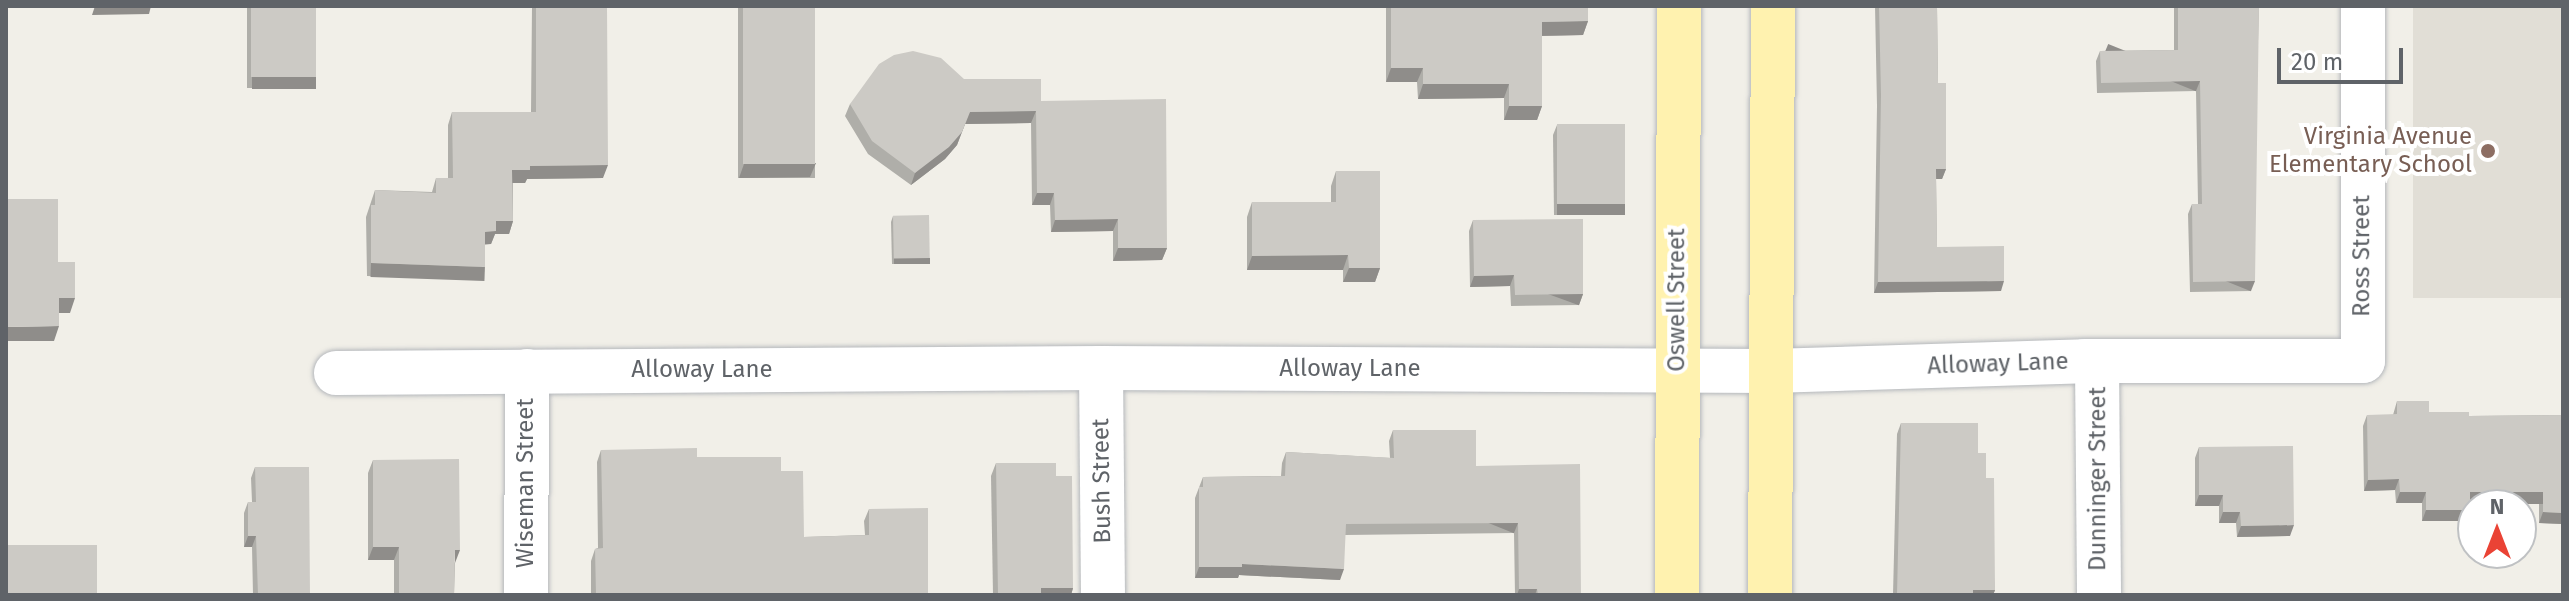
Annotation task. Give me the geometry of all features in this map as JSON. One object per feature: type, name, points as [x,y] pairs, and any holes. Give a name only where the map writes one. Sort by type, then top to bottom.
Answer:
[{"type":"main road","name":"Oswell Street","points":[[1677,595],[1679,6]]},
{"type":"main road","points":[[1770,595],[1773,6]]},
{"type":"street","name":"Ross Street","points":[[2363,6],[2363,361]]},
{"type":"street","name":"Alloway Lane","points":[[336,373],[1101,368],[1771,371],[2097,363],[2363,361]]},
{"type":"street","name":"Dunninger Street","points":[[2097,363],[2099,595]]},
{"type":"street","name":"Bush Street","points":[[1101,368],[1103,595]]},
{"type":"street","name":"Wiseman Street","points":[[526,595],[527,371]]},
{"type":"shaded area","name":"Virginia Avenue Elementary School","points":[[2413,6],[2563,6],[2563,298],[2413,298]]},
{"type":"building","points":[[251,6],[316,6],[316,77],[251,77]]},
{"type":"building","points":[[536,6],[607,6],[608,165],[530,166],[530,170],[512,170],[513,221],[496,221],[496,231],[485,232],[485,267],[371,263],[371,205],[375,205],[375,190],[436,193],[436,178],[453,178],[452,112],[536,112]]},
{"type":"building","points":[[743,6],[815,6],[815,164],[743,164]]},
{"type":"building","points":[[1391,6],[1588,6],[1588,21],[1542,22],[1542,106],[1509,106],[1509,84],[1423,84],[1423,68],[1391,68]]},
{"type":"building","points":[[1879,6],[1937,6],[1938,83],[1946,83],[1946,169],[1936,169],[1937,247],[2004,246],[2004,281],[1878,282]]},
{"type":"building","points":[[2178,6],[2259,6],[2255,281],[2193,282],[2192,204],[2202,204],[2200,81],[2101,83],[2100,51],[2178,50]]},
{"type":"building","points":[[913,51],[941,58],[964,79],[1041,79],[1041,101],[1166,99],[1167,248],[1118,248],[1118,219],[1055,220],[1054,193],[1037,193],[1036,111],[970,112],[962,132],[949,147],[915,173],[872,141],[850,104],[879,64],[894,55]]},
{"type":"building","points":[[1557,124],[1625,124],[1625,204],[1557,204]]},
{"type":"building","points":[[1336,171],[1380,171],[1380,268],[1349,268],[1348,255],[1252,256],[1252,202],[1336,202]]},
{"type":"building","points":[[6,199],[58,199],[58,262],[75,262],[75,298],[59,298],[59,326],[6,327]]},
{"type":"building","points":[[929,215],[930,258],[894,259],[893,216]]},
{"type":"building","points":[[1583,219],[1583,294],[1515,295],[1514,275],[1474,276],[1473,220]]},
{"type":"building","points":[[2397,401],[2429,401],[2429,412],[2469,412],[2469,416],[2563,415],[2563,513],[2543,512],[2543,492],[2537,492],[2537,489],[2457,489],[2457,510],[2426,510],[2426,492],[2400,492],[2399,479],[2368,480],[2367,415],[2397,414]]},
{"type":"building","points":[[1901,423],[1978,423],[1978,453],[1986,453],[1986,478],[1994,478],[1995,590],[1973,590],[1973,595],[1897,595]]},
{"type":"building","points":[[1393,430],[1476,430],[1476,466],[1580,464],[1581,595],[1538,595],[1537,589],[1519,589],[1518,523],[1346,524],[1344,569],[1242,564],[1242,567],[1199,567],[1199,487],[1203,487],[1203,477],[1285,476],[1286,452],[1394,458]]},
{"type":"building","points":[[2293,446],[2294,525],[2241,526],[2240,512],[2223,512],[2223,495],[2199,495],[2199,447]]},
{"type":"building","points":[[697,448],[697,457],[781,457],[781,471],[803,471],[804,537],[869,535],[869,509],[928,508],[928,595],[596,595],[595,549],[603,548],[601,450]]},
{"type":"building","points":[[459,459],[460,550],[455,550],[454,595],[399,595],[399,547],[373,547],[373,460]]},
{"type":"building","points":[[996,463],[1056,463],[1056,476],[1072,476],[1073,588],[1041,588],[1041,595],[998,595]]},
{"type":"building","points":[[255,467],[309,467],[310,595],[258,595],[256,536],[248,536],[248,502],[256,502]]},
{"type":"building","points":[[6,545],[97,545],[97,595],[6,595]]},
{"type":"place","name":"Virginia Avenue Elementary School","points":[[2488,151]]}]
